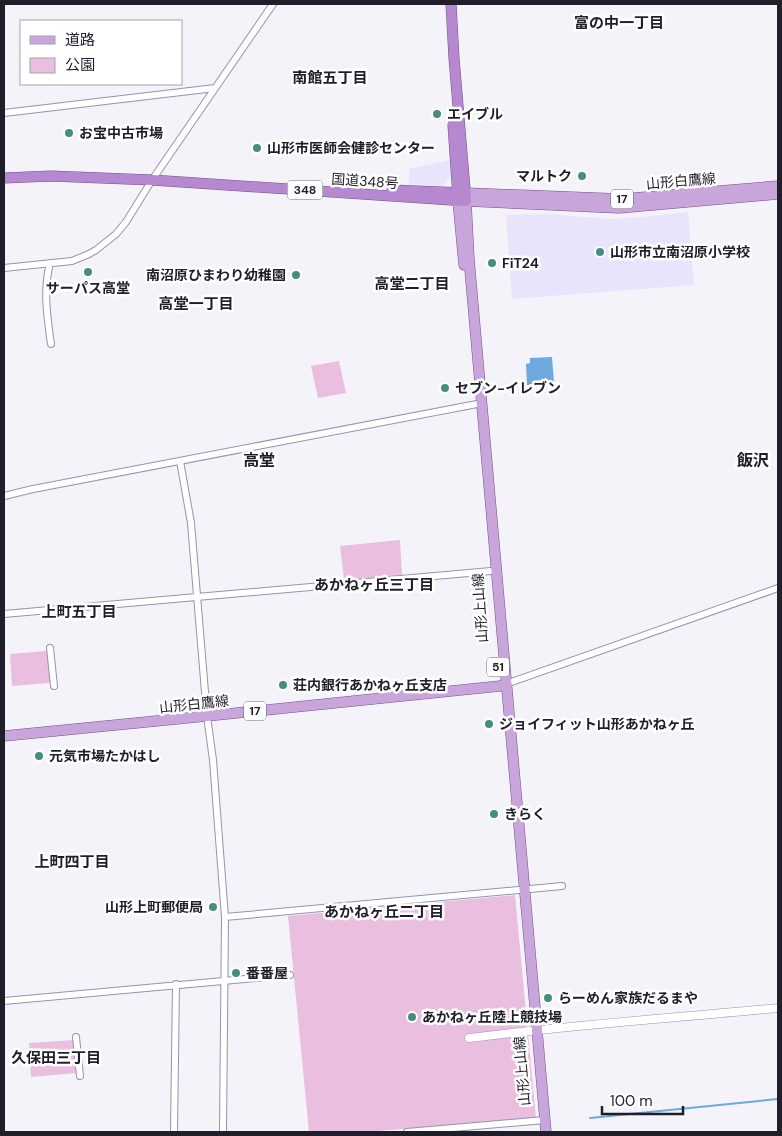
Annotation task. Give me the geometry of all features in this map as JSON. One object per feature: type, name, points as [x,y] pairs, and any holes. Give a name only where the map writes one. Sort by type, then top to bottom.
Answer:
[{"type":"highway","points":[[445,4],[462,197]]},
{"type":"highway","points":[[451,4],[462,197]]},
{"type":"highway","name":"国道348号","points":[[4,173],[44,172],[462,197]]},
{"type":"highway","name":"国道348号","points":[[4,178],[51,176],[154,178]]},
{"type":"main road","name":"山形白鷹線","points":[[462,197],[622,199],[778,186]]},
{"type":"main road","name":"山形白鷹線","points":[[462,197],[619,208],[778,194]]},
{"type":"main road","name":"山形上山線","points":[[462,197],[491,571],[543,1121],[546,1132]]},
{"type":"main road","name":"山形上山線","points":[[462,197],[470,259],[503,685]]},
{"type":"main road","name":"山形白鷹線","points":[[4,736],[503,685]]},
{"type":"main road","name":"山形上山線","points":[[541,1132],[543,1121]]},
{"type":"street","points":[[4,268],[72,261],[106,244],[126,222],[273,4]]},
{"type":"street","points":[[4,112],[215,88]]},
{"type":"street","points":[[50,263],[45,292],[51,344]]},
{"type":"street","points":[[4,496],[477,404]]},
{"type":"street","points":[[180,461],[190,523],[207,716],[213,760],[225,917],[223,1132]]},
{"type":"street","points":[[4,614],[491,571]]},
{"type":"street","points":[[503,685],[778,588]]},
{"type":"street","points":[[50,648],[54,686]]},
{"type":"street","points":[[225,917],[562,886]]},
{"type":"street","points":[[4,1000],[290,975]]},
{"type":"street","points":[[174,1132],[176,984]]},
{"type":"street","points":[[469,1038],[535,1030],[778,1008]]},
{"type":"street","points":[[76,1037],[80,1076]]},
{"type":"street","points":[[407,1132],[543,1121]]},
{"type":"street","points":[[491,1125],[492,1132]]},
{"type":"shaded area","points":[[450,160],[451,176],[442,186],[409,184],[409,169]]},
{"type":"shaded area","name":"山形市立南沼原小学校","points":[[688,212],[694,285],[512,299],[506,215],[547,214],[611,219]]},
{"type":"green space","points":[[339,361],[346,393],[318,398],[311,366]]},
{"type":"green space","points":[[400,540],[402,575],[344,580],[340,546]]},
{"type":"green space","points":[[49,652],[52,681],[49,683],[12,686],[10,654]]},
{"type":"green space","name":"あかねヶ丘陸上競技場","points":[[515,895],[536,1118],[365,1132],[309,1132],[288,916]]},
{"type":"green space","points":[[74,1040],[77,1073],[31,1077],[29,1043]]},
{"type":"water","points":[[552,357],[554,383],[527,385],[526,364],[530,363],[530,358]]},
{"type":"waterway","points":[[590,1118],[778,1099]]},
{"type":"place","name":"エイブル","points":[[437,114]]},
{"type":"place","name":"お宝中古市場","points":[[69,133]]},
{"type":"place","name":"山形市医師会健診センター","points":[[257,148]]},
{"type":"place","name":"マルトク","points":[[582,176]]},
{"type":"place","name":"山形市立南沼原小学校","points":[[600,252]]},
{"type":"place","name":"FiT24","points":[[492,263]]},
{"type":"place","name":"サーパス高堂","points":[[88,272]]},
{"type":"place","name":"南沼原ひまわり幼稚園","points":[[296,275]]},
{"type":"place","name":"セブン-イレブン","points":[[445,388]]},
{"type":"place","name":"荘内銀行あかねヶ丘支店","points":[[283,685]]},
{"type":"place","name":"ジョイフィット山形あかねヶ丘","points":[[489,724]]},
{"type":"place","name":"元気市場たかはし","points":[[39,756]]},
{"type":"place","name":"きらく","points":[[494,814]]},
{"type":"place","name":"山形上町郵便局","points":[[213,907]]},
{"type":"place","name":"番番屋","points":[[236,973]]},
{"type":"place","name":"らーめん家族だるまや","points":[[548,998]]},
{"type":"place","name":"あかねヶ丘陸上競技場","points":[[412,1017]]},
{"type":"district","name":"富の中一丁目","points":[[619,23]]},
{"type":"district","name":"南館五丁目","points":[[330,78]]},
{"type":"district","name":"高堂二丁目","points":[[412,284]]},
{"type":"district","name":"高堂一丁目","points":[[196,304]]},
{"type":"district","name":"高堂","points":[[259,460]]},
{"type":"district","name":"飯沢","points":[[753,460]]},
{"type":"district","name":"あかねヶ丘三丁目","points":[[374,585]]},
{"type":"district","name":"上町五丁目","points":[[79,612]]},
{"type":"district","name":"上町四丁目","points":[[72,862]]},
{"type":"district","name":"あかねヶ丘二丁目","points":[[384,912]]},
{"type":"district","name":"久保田三丁目","points":[[56,1058]]}]
